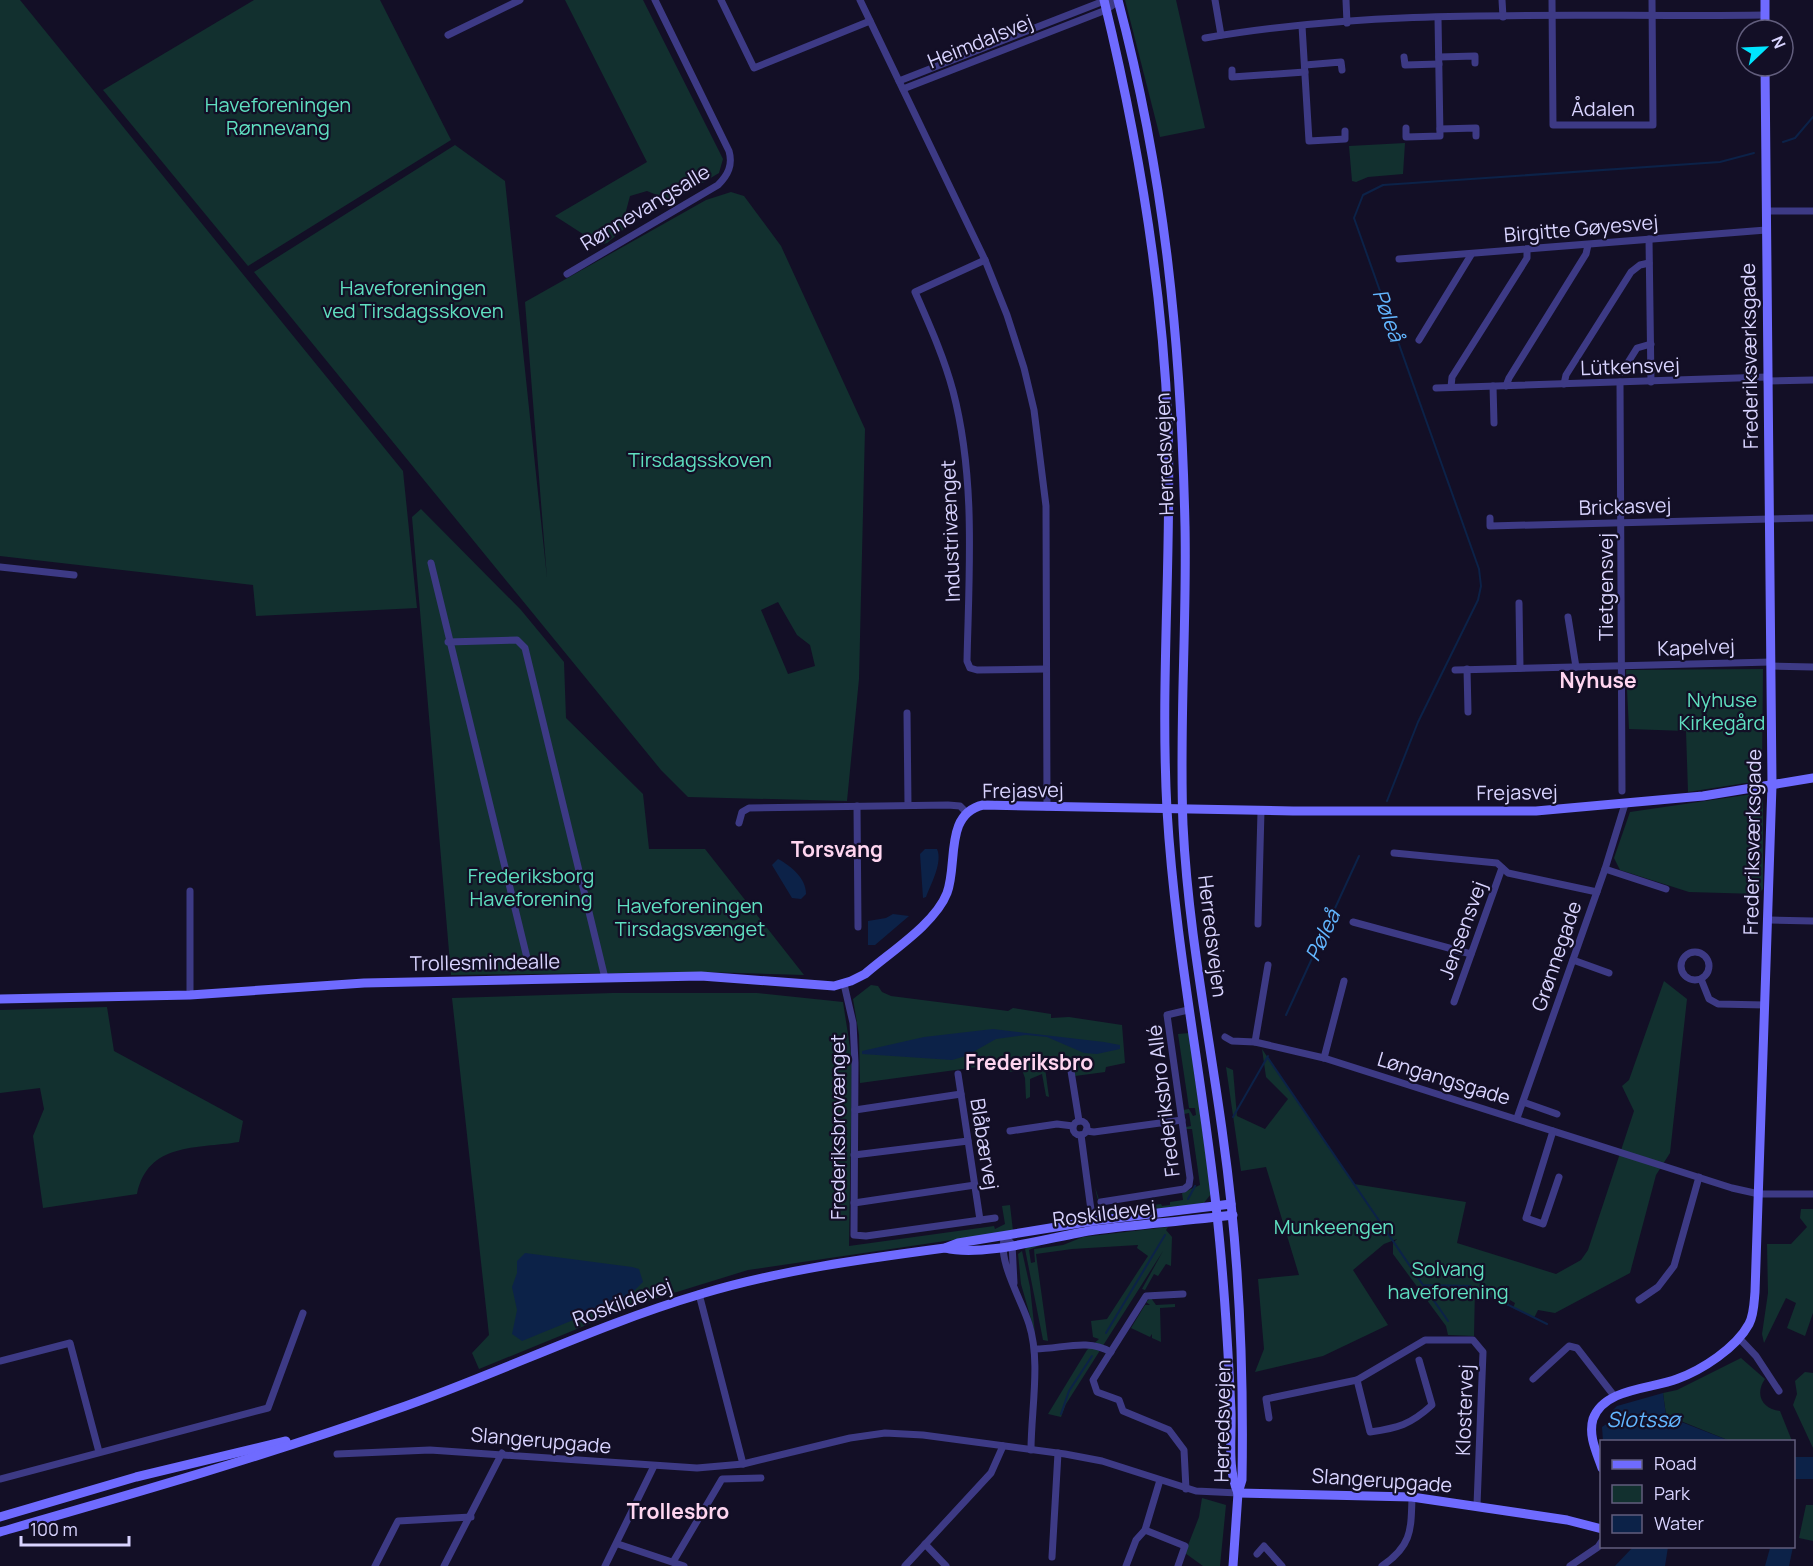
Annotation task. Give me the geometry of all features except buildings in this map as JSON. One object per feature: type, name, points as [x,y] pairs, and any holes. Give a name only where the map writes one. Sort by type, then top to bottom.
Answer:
[{"type":"street","points":[[448,35],[520,0]]},
{"type":"street","name":"Rønnevangsalle","points":[[567,274],[718,185],[726,177],[729,168],[729,151],[655,0]]},
{"type":"street","points":[[721,0],[754,68],[870,21]]},
{"type":"street","points":[[860,0],[985,260],[1024,368],[1042,457],[1046,506],[1047,807]]},
{"type":"street","points":[[1215,0],[1221,35]]},
{"type":"street","points":[[1346,0],[1347,23]]},
{"type":"street","points":[[1502,0],[1503,16]]},
{"type":"street","points":[[1552,0],[1552,16]]},
{"type":"street","points":[[1652,0],[1652,16]]},
{"type":"street","points":[[1765,0],[1766,18]]},
{"type":"street","name":"Heimdalsvej","points":[[899,81],[1105,3],[1118,1]]},
{"type":"street","name":"Herredsvejen","points":[[1118,1],[1133,59],[1160,194],[1178,348],[1185,530],[1183,808],[1189,916],[1233,1215],[1242,1360],[1242,1480],[1238,1493]]},
{"type":"street","name":"Heimdalsvej","points":[[903,90],[1105,3]]},
{"type":"street","name":"Herredsvejen","points":[[1105,3],[1124,84],[1145,195],[1163,349],[1168,428],[1167,809],[1174,906],[1216,1205],[1230,1410],[1232,1479],[1238,1493]]},
{"type":"street","points":[[1205,38],[1347,23],[1438,18],[1766,15]]},
{"type":"street","name":"Ådalen","points":[[1552,16],[1553,125],[1653,125],[1652,16]]},
{"type":"street","points":[[1406,128],[1406,137],[1440,136],[1438,18]]},
{"type":"street","points":[[1302,27],[1310,141],[1346,139],[1345,131]]},
{"type":"street","points":[[1404,57],[1404,65],[1475,56],[1475,63]]},
{"type":"street","points":[[1232,70],[1232,76],[1341,62],[1342,70]]},
{"type":"street","name":"Frederiksværksgade","points":[[1614,1397],[1657,1386],[1702,1367],[1739,1338],[1750,1323],[1754,1309],[1770,920],[1773,785],[1765,78]]},
{"type":"street","points":[[1440,129],[1476,128],[1476,136]]},
{"type":"street","points":[[1766,211],[1813,211]]},
{"type":"street","name":"Birgitte Gøyesvej","points":[[1400,259],[1766,230]]},
{"type":"street","points":[[1649,239],[1651,382]]},
{"type":"street","points":[[1506,386],[1586,254],[1588,245]]},
{"type":"street","points":[[1451,387],[1452,377],[1527,258],[1527,249]]},
{"type":"street","points":[[1419,340],[1471,255]]},
{"type":"street","name":"Industrivænget","points":[[985,260],[915,292],[939,346],[953,390],[961,429],[970,525],[968,661],[970,668],[977,670],[1046,669]]},
{"type":"street","points":[[1564,384],[1566,375],[1631,272],[1640,265],[1649,263]]},
{"type":"street","points":[[1622,372],[1637,348],[1651,344]]},
{"type":"street","name":"Lütkensvej","points":[[1436,388],[1620,382],[1813,380]]},
{"type":"street","name":"Tietgensvej","points":[[1620,382],[1622,791]]},
{"type":"street","points":[[1493,386],[1494,423]]},
{"type":"street","name":"Brickasvej","points":[[1490,518],[1490,526],[1813,518]]},
{"type":"street","points":[[431,563],[448,642],[530,966]]},
{"type":"street","points":[[0,567],[74,574]]},
{"type":"street","points":[[1519,603],[1520,668]]},
{"type":"street","points":[[1568,617],[1576,667]]},
{"type":"street","points":[[448,642],[518,640],[525,648],[605,978]]},
{"type":"street","name":"Kapelvej","points":[[1455,670],[1771,664],[1813,667]]},
{"type":"street","points":[[1467,669],[1468,712]]},
{"type":"street","points":[[908,713],[908,805]]},
{"type":"street","name":"Frejasvej","points":[[941,904],[951,882],[958,825],[967,813],[983,806],[1262,811],[1536,811],[1703,796],[1813,778]]},
{"type":"street","name":"Grønnegade","points":[[1517,1118],[1605,869],[1625,804]]},
{"type":"street","name":"Frejasvej","points":[[739,824],[742,812],[749,808],[958,805],[967,813]]},
{"type":"street","points":[[857,806],[858,927]]},
{"type":"street","points":[[1258,924],[1262,811]]},
{"type":"street","name":"Jensensvej","points":[[1394,853],[1497,863],[1508,873],[1597,892]]},
{"type":"street","name":"Jensensvej","points":[[1454,1002],[1502,868]]},
{"type":"street","points":[[1605,869],[1666,889]]},
{"type":"street","points":[[190,891],[190,995]]},
{"type":"street","name":"Trollesmindealle","points":[[0,999],[190,995],[352,983],[701,976],[761,978],[809,985],[843,984],[865,974],[927,921],[941,904]]},
{"type":"street","points":[[1770,920],[1813,921]]},
{"type":"street","points":[[1353,922],[1472,954]]},
{"type":"street","points":[[1697,953],[1706,959],[1708,970],[1701,979],[1690,980],[1683,973],[1682,960],[1690,954],[1697,953]]},
{"type":"street","points":[[1573,960],[1608,973]]},
{"type":"street","points":[[1255,1042],[1268,965]]},
{"type":"street","points":[[1701,979],[1710,999],[1718,1005],[1765,1005]]},
{"type":"street","points":[[1324,1058],[1344,981]]},
{"type":"street","name":"Frederiksbrovænget","points":[[843,984],[853,1023],[854,1233],[857,1237],[995,1218]]},
{"type":"street","name":"Frederiksbro Allé","points":[[1101,1202],[1187,1187],[1190,1178],[1167,1015],[1188,1010]]},
{"type":"street","name":"Løngangsgade","points":[[1225,1037],[1232,1041],[1255,1042],[1324,1058],[1758,1194],[1813,1194]]},
{"type":"street","points":[[1071,1071],[1076,1124],[1074,1132],[1094,1132],[1182,1120]]},
{"type":"street","name":"Blåbærvej","points":[[958,1074],[980,1220]]},
{"type":"street","points":[[855,1110],[961,1095]]},
{"type":"street","points":[[1523,1102],[1557,1114]]},
{"type":"street","points":[[1010,1131],[1057,1124],[1086,1124],[1084,1133],[1094,1226]]},
{"type":"street","points":[[1553,1131],[1526,1218],[1543,1224],[1559,1177]]},
{"type":"street","points":[[854,1155],[968,1141]]},
{"type":"street","points":[[1639,1300],[1658,1287],[1674,1266],[1699,1177]]},
{"type":"street","points":[[854,1203],[975,1185]]},
{"type":"street","name":"Roskildevej","points":[[0,1532],[324,1435],[398,1409],[599,1328],[699,1294],[797,1270],[945,1248],[958,1251],[1231,1204]]},
{"type":"street","name":"Roskildevej","points":[[1094,1226],[1233,1215]]},
{"type":"street","points":[[1006,1242],[1014,1283],[1035,1349],[1031,1450]]},
{"type":"street","points":[[699,1294],[743,1464]]},
{"type":"street","points":[[1183,1294],[1146,1296],[1093,1380],[1093,1387],[1097,1392],[1119,1400],[1123,1411],[1169,1430],[1184,1450],[1186,1488]]},
{"type":"street","points":[[0,1477],[268,1408],[303,1313]]},
{"type":"street","points":[[1739,1338],[1756,1356],[1779,1391]]},
{"type":"street","name":"Klostervej","points":[[1269,1418],[1266,1399],[1357,1380],[1425,1340],[1473,1340],[1483,1352],[1477,1505]]},
{"type":"street","points":[[0,1361],[70,1343],[99,1452]]},
{"type":"street","points":[[1035,1349],[1088,1344],[1111,1352]]},
{"type":"street","points":[[1533,1379],[1569,1346],[1577,1348],[1614,1397],[1601,1406],[1592,1425],[1592,1436],[1600,1462]]},
{"type":"street","name":"Klostervej","points":[[1357,1380],[1370,1432],[1399,1428],[1414,1421],[1432,1405],[1419,1360]]},
{"type":"street","name":"Slangerupgade","points":[[336,1454],[430,1450],[502,1453],[654,1467],[697,1468],[743,1464],[850,1438],[885,1433],[923,1435],[1102,1461],[1186,1488],[1238,1493],[1412,1497],[1567,1520],[1600,1528]]},
{"type":"street","name":"Roskildevej","points":[[0,1517],[111,1485],[270,1444],[324,1435]]},
{"type":"street","points":[[905,1566],[991,1473],[1003,1446]]},
{"type":"street","points":[[444,1566],[502,1453]]},
{"type":"street","points":[[1052,1557],[1058,1453]]},
{"type":"street","points":[[605,1566],[618,1544],[654,1467]]},
{"type":"street","points":[[673,1562],[722,1479],[761,1478]]},
{"type":"street","points":[[1126,1566],[1136,1540],[1145,1530],[1160,1480]]},
{"type":"street","points":[[111,1485],[116,1499]]},
{"type":"street","points":[[1233,1566],[1238,1493]]},
{"type":"street","points":[[1383,1566],[1404,1548],[1410,1533],[1412,1497]]},
{"type":"street","points":[[375,1566],[398,1521],[471,1517]]},
{"type":"street","points":[[1145,1530],[1185,1546],[1178,1566]]},
{"type":"street","points":[[618,1544],[684,1566]]},
{"type":"street","points":[[925,1544],[946,1566]]},
{"type":"street","points":[[1570,1566],[1600,1544]]},
{"type":"street","points":[[1257,1554],[1264,1546],[1282,1566]]},
{"type":"green space","points":[[0,0],[20,0],[403,471],[417,608],[256,616],[253,585],[0,556]]},
{"type":"green space","name":"Haveforeningen Rønnevang","points":[[254,0],[380,0],[451,140],[248,266],[103,90]]},
{"type":"green space","points":[[565,0],[643,0],[723,159],[719,173],[672,201],[647,191],[630,196],[626,211],[629,225],[607,243],[600,245],[555,216],[647,162]]},
{"type":"green space","points":[[1125,0],[1176,0],[1205,128],[1160,137]]},
{"type":"green space","points":[[1405,143],[1403,174],[1352,181],[1349,146]]},
{"type":"green space","name":"Tirsdagsskoven","points":[[455,145],[505,181],[547,578],[525,302],[706,200],[731,192],[744,196],[781,246],[865,429],[859,679],[847,801],[688,797],[661,770],[254,272]],"holes":[[[778,602],[797,635],[810,645],[815,666],[788,674],[761,610]]]},
{"type":"green space","name":"Frederiksborg Haveforening","points":[[421,509],[521,610],[564,662],[566,718],[643,794],[649,849],[705,849],[804,975],[705,972],[451,975],[412,517]]},
{"type":"green space","name":"Nyhuse Kirkegård","points":[[1763,669],[1762,770],[1752,782],[1688,792],[1686,731],[1629,729],[1626,670]]},
{"type":"green space","points":[[1753,794],[1763,800],[1763,889],[1758,894],[1689,892],[1620,870],[1614,858],[1630,812]]},
{"type":"green space","points":[[1664,981],[1687,999],[1670,1153],[1656,1175],[1630,1273],[1555,1313],[1538,1310],[1534,1318],[1513,1308],[1515,1303],[1510,1300],[1508,1306],[1475,1288],[1474,1336],[1448,1335],[1446,1326],[1393,1254],[1393,1243],[1397,1239],[1384,1244],[1353,1270],[1388,1325],[1323,1356],[1255,1372],[1264,1349],[1258,1279],[1299,1275],[1266,1167],[1241,1171],[1226,1067],[1233,1070],[1237,1116],[1265,1129],[1288,1099],[1266,1077],[1262,1049],[1354,1184],[1466,1202],[1457,1243],[1556,1274],[1581,1260],[1588,1250],[1634,1111],[1622,1086],[1629,1080]]},
{"type":"green space","points":[[871,985],[878,986],[882,992],[891,996],[1008,1011],[1013,1008],[1051,1014],[1051,1018],[1069,1017],[1122,1025],[1125,1063],[1106,1067],[1105,1072],[1075,1076],[1072,1067],[1045,1068],[1049,1097],[1046,1096],[1042,1074],[1030,1079],[1030,1097],[1026,1099],[1025,1078],[1022,1070],[1009,1072],[1007,1063],[860,1083],[859,1035],[853,999]]},
{"type":"green space","points":[[613,993],[757,993],[843,1002],[852,1060],[849,1246],[994,1226],[995,1229],[1005,1224],[1002,1206],[1010,1205],[1013,1231],[748,1270],[638,1304],[479,1369],[472,1353],[489,1335],[452,998]]},
{"type":"green space","points":[[107,1007],[114,1051],[243,1121],[239,1142],[191,1148],[163,1157],[152,1165],[143,1177],[137,1194],[43,1208],[33,1136],[44,1109],[40,1088],[0,1093],[0,1010]]},
{"type":"green space","points":[[1189,1033],[1211,1194],[1203,1204],[1107,1218],[1101,1214],[1107,1216],[1102,1210],[1099,1203],[1095,1187],[1102,1209],[1114,1208],[1114,1210],[1170,1205],[1170,1202],[1183,1200],[1182,1193],[1200,1185],[1192,1129],[1186,1129],[1191,1126],[1189,1113],[1184,1114],[1183,1110],[1189,1109],[1193,1116],[1196,1115],[1195,1108],[1189,1108],[1178,1034]]},
{"type":"green space","points":[[1801,1209],[1813,1209],[1813,1313],[1805,1336],[1787,1328],[1796,1303],[1786,1298],[1764,1343],[1762,1334],[1768,1293],[1767,1244],[1791,1244],[1807,1227],[1800,1218]]},
{"type":"green space","points":[[1168,1227],[1166,1230],[1172,1237],[1171,1266],[1166,1264],[1158,1276],[1154,1274],[1145,1290],[1142,1289],[1163,1251],[1066,1404],[1061,1417],[1048,1414],[1087,1350],[1099,1339],[1093,1337],[1091,1321],[1107,1319],[1148,1256],[1137,1248],[1138,1245],[1072,1249],[1036,1254],[1048,1341],[1043,1340],[1025,1249],[1028,1245],[1043,1244],[1029,1250],[1031,1263],[1035,1262],[1034,1249],[1063,1245],[1083,1237]]},
{"type":"green space","points":[[1022,1251],[1030,1287],[1035,1333],[1021,1284],[1018,1254]]},
{"type":"green space","points":[[1151,1298],[1156,1305],[1175,1304],[1175,1307],[1160,1308],[1161,1342],[1152,1338],[1152,1334],[1150,1337],[1131,1328],[1145,1305],[1150,1305],[1146,1302]]},
{"type":"green space","points":[[1741,1358],[1765,1379],[1760,1396],[1769,1407],[1780,1411],[1792,1440],[1728,1440],[1666,1415],[1663,1393],[1677,1390]]},
{"type":"green space","points":[[1805,1372],[1813,1373],[1813,1448],[1793,1405],[1797,1394],[1795,1381]]},
{"type":"green space","points":[[1202,1498],[1226,1505],[1220,1566],[1203,1566],[1185,1553],[1199,1517]]},
{"type":"green space","points":[[1806,1505],[1813,1505],[1813,1541],[1799,1538]]},
{"type":"water","points":[[925,849],[937,849],[939,860],[931,886],[926,897],[923,898],[920,854]]},
{"type":"water","points":[[778,859],[793,869],[801,878],[806,894],[801,899],[792,898],[772,865]]},
{"type":"water","points":[[893,914],[909,916],[875,945],[868,945],[868,921],[886,918]]},
{"type":"water","points":[[993,1029],[1104,1042],[1120,1045],[1120,1049],[1097,1054],[1084,1053],[1047,1037],[1026,1035],[996,1039],[966,1056],[952,1060],[862,1054],[862,1051],[924,1037]]},
{"type":"water","points":[[525,1253],[632,1267],[639,1269],[643,1282],[627,1298],[522,1341],[512,1334],[517,1310],[512,1287],[517,1273],[517,1261]]},
{"type":"water","name":"Slotssø","points":[[1663,1393],[1666,1416],[1727,1440],[1603,1440],[1602,1427],[1611,1421],[1612,1411],[1617,1406]]},
{"type":"water","points":[[1795,1457],[1813,1457],[1813,1479],[1795,1479]]},
{"type":"water","points":[[1632,1548],[1668,1548],[1665,1566],[1615,1566]]},
{"type":"water","points":[[1770,1548],[1793,1548],[1789,1566],[1765,1566]]},
{"type":"waterway","name":"Pøleå","points":[[1783,142],[1795,138],[1813,117]]},
{"type":"waterway","name":"Pøleå","points":[[1387,801],[1418,722],[1478,600],[1481,586],[1479,569],[1354,218],[1363,195],[1383,185],[1720,162],[1754,153]]},
{"type":"waterway","name":"Pøleå","points":[[1286,1015],[1359,856]]},
{"type":"waterway","name":"Pøleå","points":[[1233,1117],[1268,1056]]},
{"type":"waterway","points":[[1268,1058],[1423,1285],[1470,1286],[1547,1324]]},
{"type":"waterway","name":"Pøleå","points":[[1188,1199],[1195,1186]]},
{"type":"waterway","name":"Pøleå","points":[[1106,1333],[1165,1235]]},
{"type":"waterway","points":[[1423,1285],[1448,1321]]},
{"type":"waterway","name":"Pøleå","points":[[1061,1414],[1069,1391],[1092,1356]]},
{"type":"district","name":"Nyhuse","points":[[1598,680]]},
{"type":"district","name":"Torsvang","points":[[837,849]]},
{"type":"district","name":"Frederiksbro","points":[[1029,1062]]},
{"type":"district","name":"Trollesbro","points":[[678,1511]]},
{"type":"park label","name":"Haveforeningen ved Tirsdagsskoven","points":[[413,298]]},
{"type":"park label","name":"Haveforeningen Tirsdagsvænget","points":[[690,916]]},
{"type":"park label","name":"Munkeengen","points":[[1334,1226]]},
{"type":"park label","name":"Solvang haveforening","points":[[1448,1280]]}]
